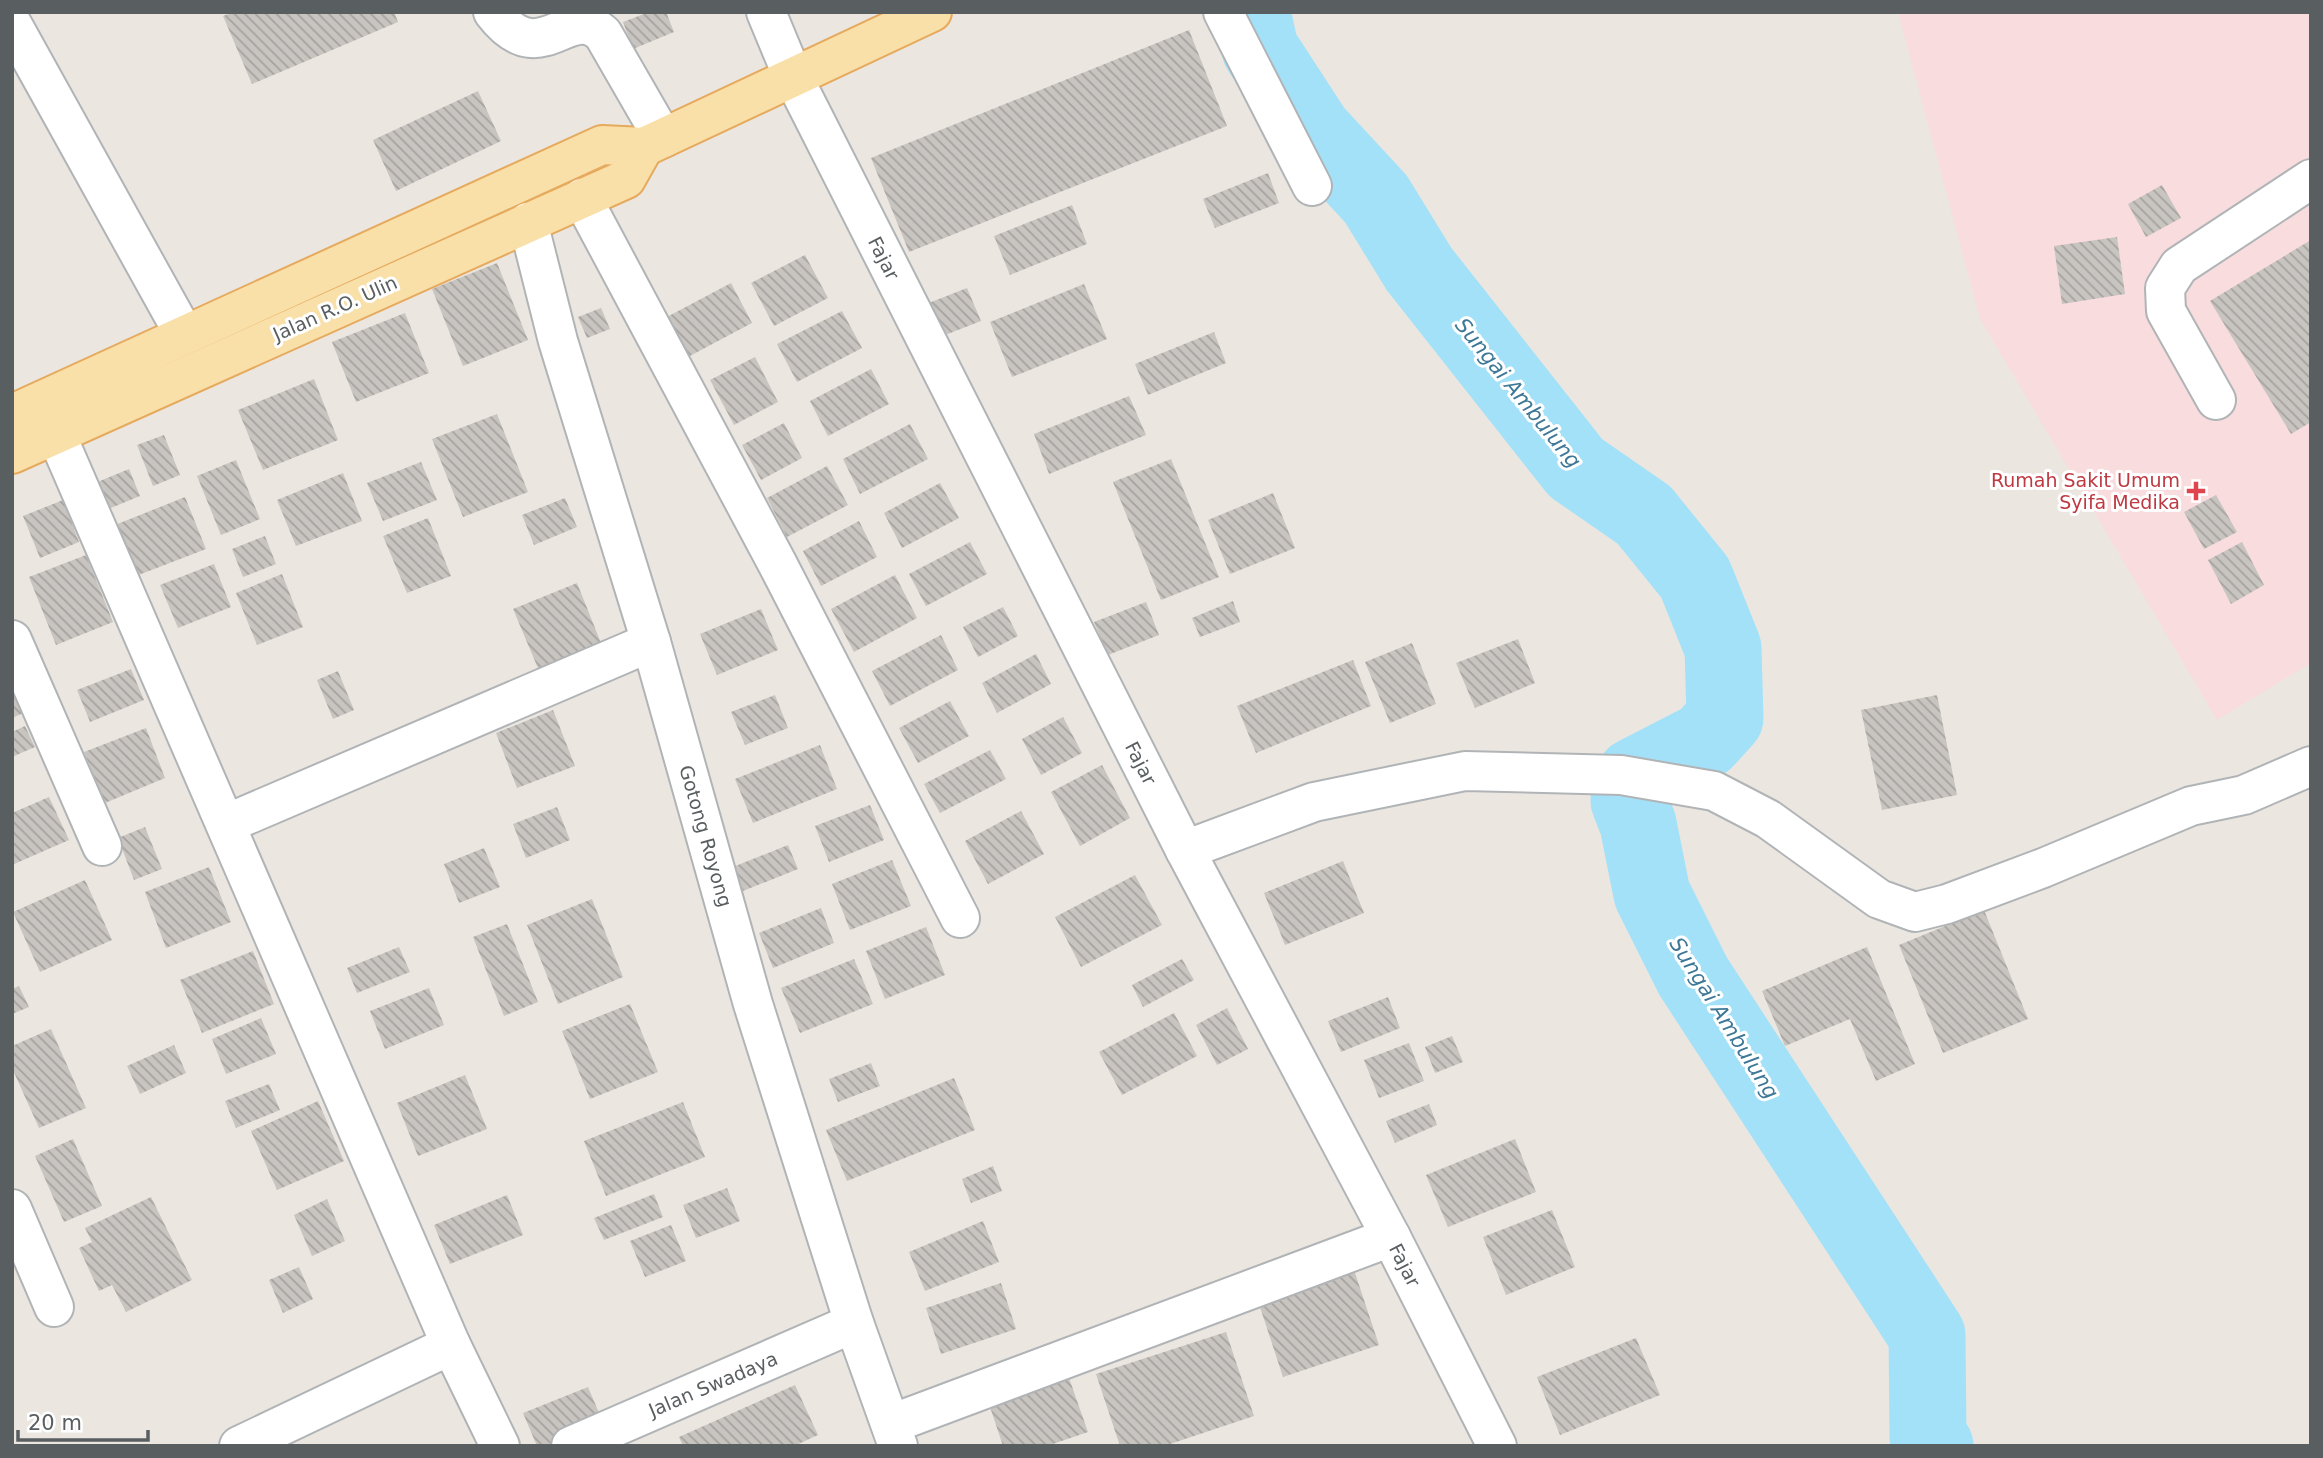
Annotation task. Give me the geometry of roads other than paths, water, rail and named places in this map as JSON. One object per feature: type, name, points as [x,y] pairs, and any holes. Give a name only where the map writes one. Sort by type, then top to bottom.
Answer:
[{"type":"main road","name":"Jalan R.O. Ulin","points":[[12,414],[602,145],[653,143],[932,12]]},
{"type":"main road","name":"Jalan R.O. Ulin","points":[[12,454],[626,179],[653,143]]},
{"type":"main road","points":[[369,251],[384,286]]},
{"type":"street","points":[[493,12],[505,27],[517,35],[531,39],[576,23],[586,22],[596,26],[603,34],[653,143]]},
{"type":"street","name":"Fajar","points":[[766,12],[793,77],[1185,850],[1391,1237],[1497,1446]]},
{"type":"street","points":[[1223,12],[1312,186]]},
{"type":"street","points":[[14,32],[184,334]]},
{"type":"street","points":[[2216,400],[2166,311],[2165,288],[2179,266],[2311,179]]},
{"type":"street","points":[[582,198],[777,563],[960,918]]},
{"type":"street","name":"Gotong Royong","points":[[528,222],[558,341],[651,642],[754,1004],[854,1322],[895,1435]]},
{"type":"street","points":[[56,434],[451,1345],[500,1446]]},
{"type":"street","points":[[12,640],[102,846]]},
{"type":"street","points":[[226,824],[651,642]]},
{"type":"street","points":[[1185,850],[1314,802],[1465,771],[1621,775],[1714,790],[1768,819],[1879,899],[1915,912],[1947,904],[2043,868],[2191,806],[2244,795],[2311,765]]},
{"type":"street","points":[[12,1209],[54,1307]]},
{"type":"street","points":[[895,1435],[1391,1237]]},
{"type":"street","name":"Jalan Swadaya","points":[[571,1446],[854,1322]]},
{"type":"street","points":[[239,1446],[451,1345]]},
{"type":"waterway","name":"Sungai Ambulung","points":[[1252,12],[1260,49],[1314,132],[1376,199],[1419,269],[1576,468],[1644,515],[1695,578],[1723,648],[1725,718],[1705,740],[1635,776],[1629,801],[1638,824],[1652,894],[1693,976],[1927,1335],[1928,1437],[1935,1446]]},
{"type":"place","name":"Rumah Sakit Umum Syifa Medika","points":[[2196,491]]}]
